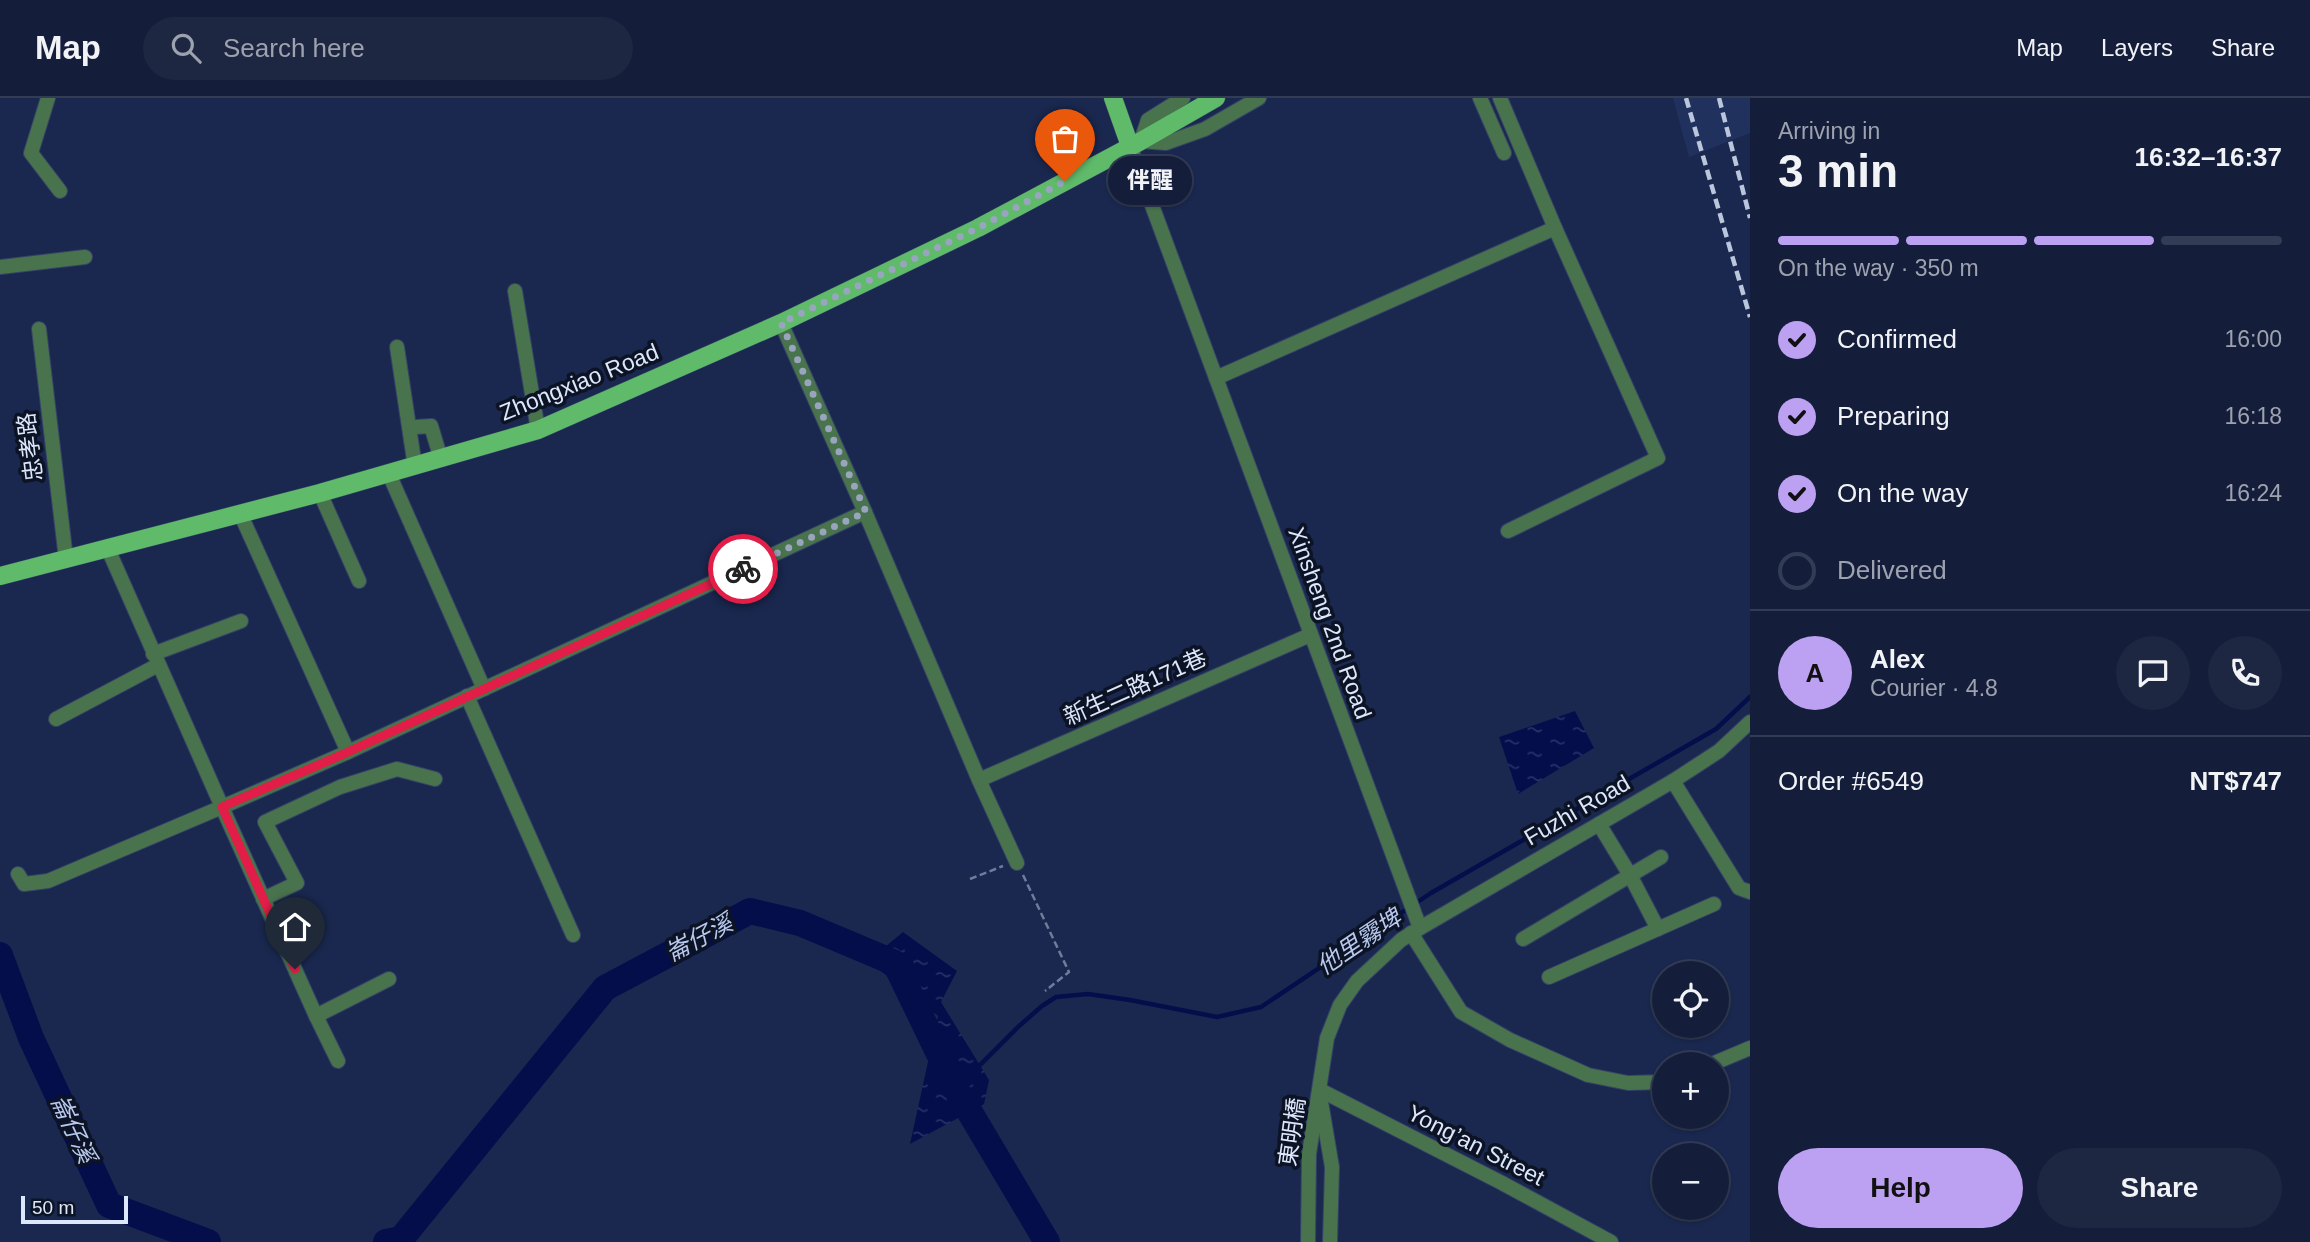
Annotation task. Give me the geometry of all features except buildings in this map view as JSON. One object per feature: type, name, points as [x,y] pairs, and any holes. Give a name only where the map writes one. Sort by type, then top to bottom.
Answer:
[{"type":"main road","points":[[1112,98],[1136,144],[1216,98]]},
{"type":"main road","name":"Zhongxiao Road","points":[[0,576],[320,493],[538,430],[781,323],[978,228],[1136,144]]},
{"type":"street","points":[[48,98],[31,153],[60,191]]},
{"type":"street","name":"Zhongxiao Road","points":[[1183,98],[1148,120],[1136,144],[1166,144],[1205,129],[1259,98]]},
{"type":"street","points":[[1480,98],[1504,153]]},
{"type":"street","points":[[1500,98],[1658,458],[1508,531]]},
{"type":"street","name":"Xinsheng 2nd Road","points":[[1136,144],[1216,378],[1415,931],[1461,1012],[1510,1040],[1588,1075],[1628,1083],[1652,1082]]},
{"type":"street","points":[[1216,378],[1555,228]]},
{"type":"street","points":[[0,267],[85,257]]},
{"type":"street","points":[[515,291],[538,430]]},
{"type":"street","points":[[781,323],[866,512],[1017,863]]},
{"type":"street","name":"忠孝路","points":[[39,329],[66,559]]},
{"type":"street","points":[[397,347],[415,467]]},
{"type":"street","points":[[416,428],[431,426],[441,459]]},
{"type":"street","points":[[389,474],[484,689]]},
{"type":"street","points":[[320,493],[359,581]]},
{"type":"street","points":[[18,874],[24,884],[48,881],[222,807],[348,752],[866,512]]},
{"type":"street","points":[[240,513],[348,752]]},
{"type":"street","points":[[108,549],[262,899],[338,1061]]},
{"type":"street","points":[[56,719],[156,659],[241,621]]},
{"type":"street","name":"新生二路171巷","points":[[979,779],[1310,635]]},
{"type":"street","points":[[467,696],[573,935]]},
{"type":"street","name":"Fuzhi Road","points":[[1415,931],[1673,781],[1719,751],[1750,722]]},
{"type":"street","points":[[262,899],[296,883],[265,822],[340,787],[397,769],[435,779]]},
{"type":"street","points":[[1673,781],[1739,888],[1750,892]]},
{"type":"street","points":[[1599,824],[1658,929]]},
{"type":"street","points":[[1523,939],[1661,857]]},
{"type":"street","points":[[1549,977],[1714,904]]},
{"type":"street","points":[[1320,1090],[1327,1038],[1340,1004],[1357,981],[1415,931]]},
{"type":"street","points":[[316,1016],[389,979]]},
{"type":"street","points":[[1729,1057],[1750,1048]]},
{"type":"street","name":"東明橋","points":[[1308,1242],[1309,1154],[1320,1090]]},
{"type":"street","name":"東明橋","points":[[1320,1090],[1332,1167],[1331,1242]]},
{"type":"street","name":"Yong’an Street","points":[[1320,1090],[1611,1242]]},
{"type":"path","points":[[970,878],[1017,863],[1069,972],[1045,991]]},
{"type":"shaded area","points":[[1673,98],[1750,98],[1750,133],[1689,157]]},
{"type":"water","points":[[1575,711],[1594,748],[1518,794],[1499,737]]},
{"type":"water","points":[[903,932],[957,971],[941,1002],[989,1080],[984,1104],[910,1144],[938,1016],[868,961]]},
{"type":"waterway","name":"他里霧埤","points":[[976,1069],[1018,1027],[1056,997],[1088,994],[1217,1017],[1261,1007],[1431,893],[1716,729],[1750,697]]},
{"type":"waterway","name":"崙仔溪","points":[[386,1242],[401,1239],[605,988],[750,911],[800,923],[895,963],[956,1089],[1047,1242]]},
{"type":"waterway","name":"崙仔溪","points":[[0,955],[31,1038],[109,1205],[208,1242]]},
{"type":"railway","points":[[1686,98],[1750,317]]},
{"type":"railway","points":[[1719,98],[1750,218]]},
{"type":"way so far","points":[[743,569],[866,512],[781,323],[978,228],[1065,181]]},
{"type":"place","name":"伴醒","points":[[1065,181]]},
{"type":"route","points":[[295,969],[222,807],[348,752],[743,569]]}]
